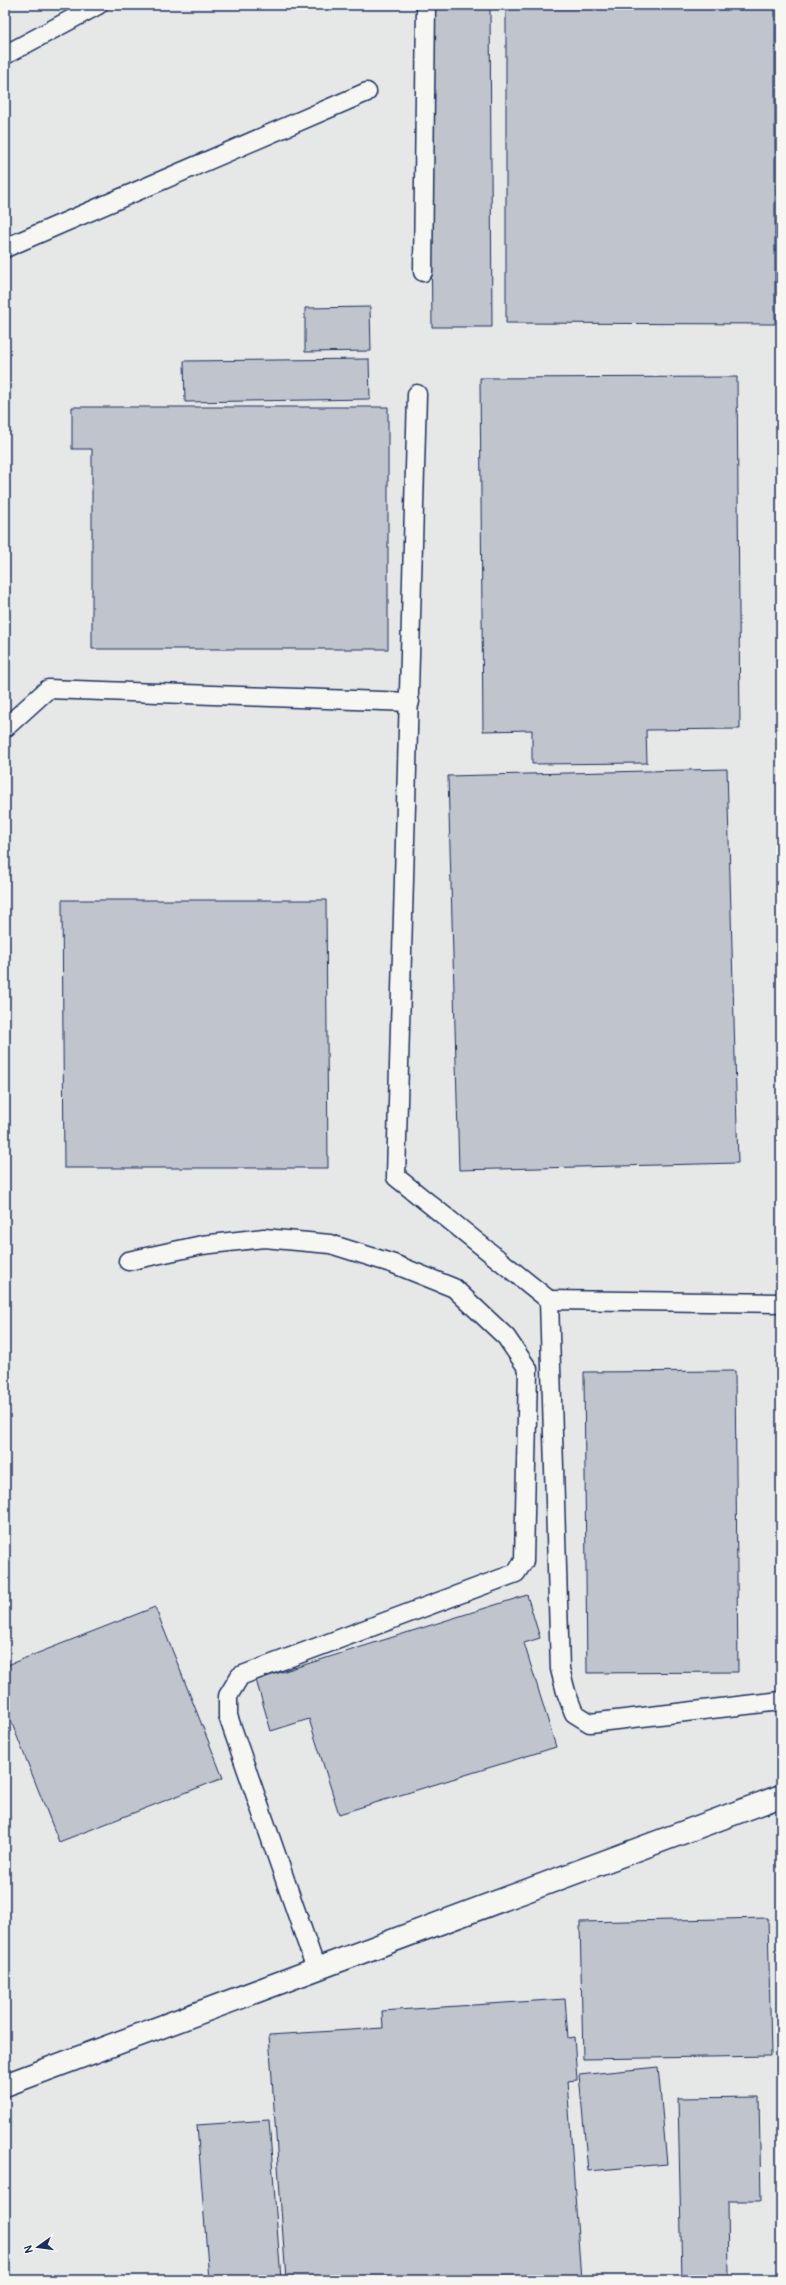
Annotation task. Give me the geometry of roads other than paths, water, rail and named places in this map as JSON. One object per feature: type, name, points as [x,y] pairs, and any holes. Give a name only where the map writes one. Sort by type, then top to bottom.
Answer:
[{"type":"street","points":[[5,2085],[781,1796]]},
{"type":"lane","points":[[5,55],[98,5]]},
{"type":"lane","points":[[423,272],[426,5]]},
{"type":"lane","points":[[5,248],[367,92]]},
{"type":"lane","points":[[417,394],[410,702],[396,1177],[549,1300],[781,1303]]},
{"type":"lane","points":[[5,728],[48,689],[410,702]]},
{"type":"lane","points":[[128,1261],[202,1245],[264,1238],[330,1244],[394,1264],[454,1288],[506,1336],[528,1368],[524,1561],[516,1573],[240,1676],[228,1696],[228,1716],[316,1969]]},
{"type":"lane","points":[[549,1300],[560,1669],[566,1692],[574,1713],[590,1723],[781,1701]]}]
